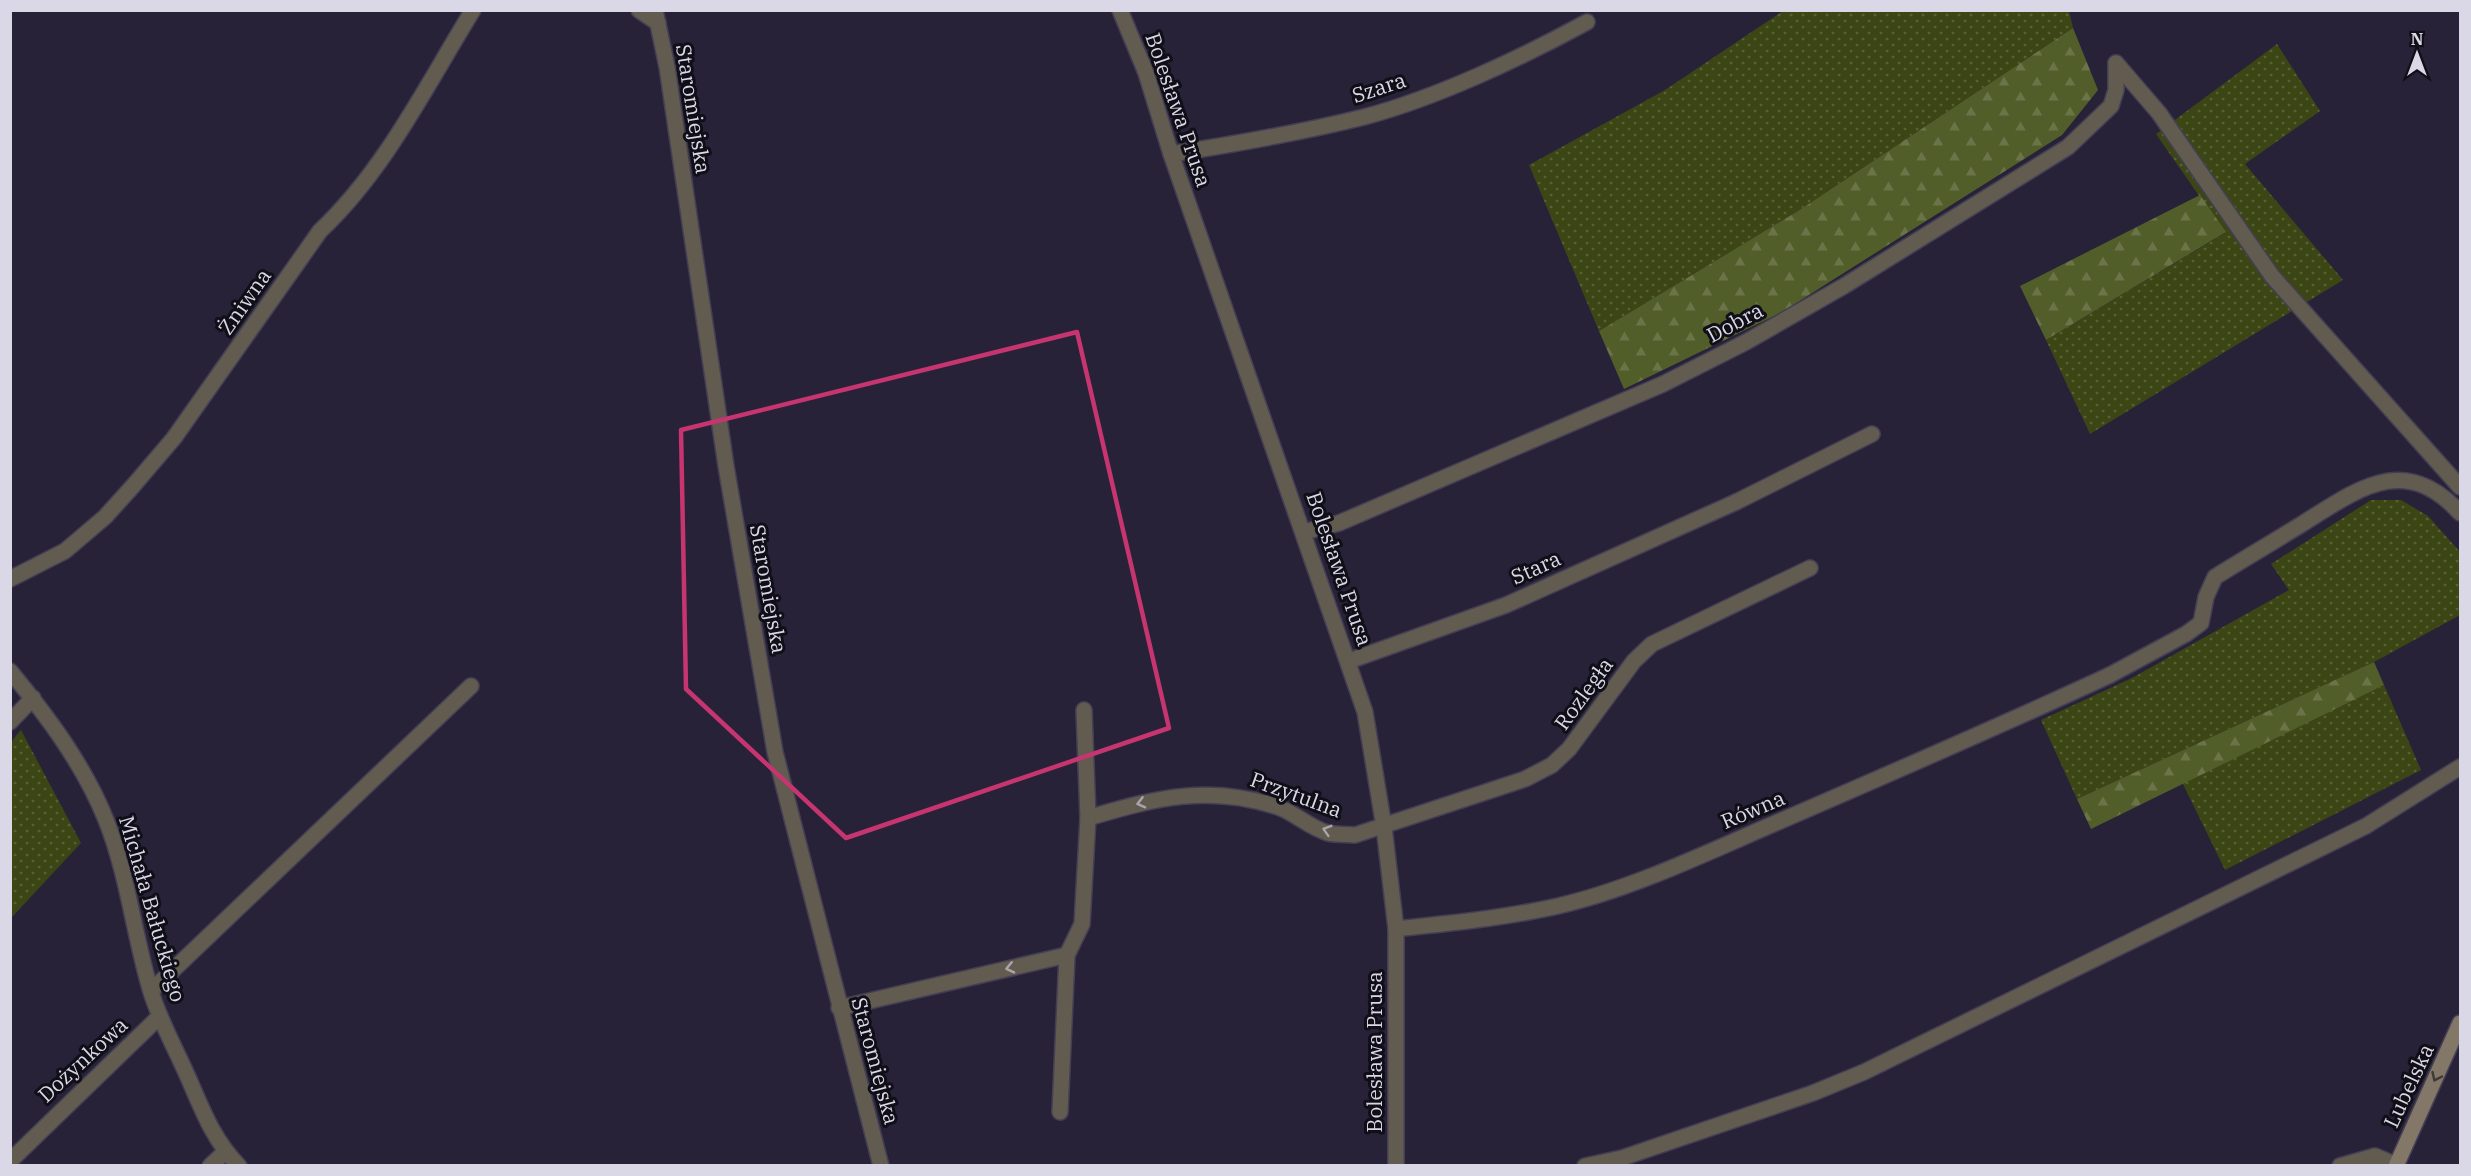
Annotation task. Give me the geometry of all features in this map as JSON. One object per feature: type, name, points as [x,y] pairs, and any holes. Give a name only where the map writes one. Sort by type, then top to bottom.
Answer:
[{"type":"main road","name":"Lubelska","points":[[2396,1165],[2460,1023]]},
{"type":"street","name":"Żniwna","points":[[10,579],[65,551],[105,517],[174,438],[320,231],[345,208],[372,173],[473,10]]},
{"type":"street","points":[[639,10],[656,17]]},
{"type":"street","name":"Bolesława Prusa","points":[[1120,10],[1146,73],[1171,154],[1365,712],[1384,827],[1396,929],[1396,1166]]},
{"type":"street","name":"Staromiejska","points":[[656,17],[667,67],[740,555],[775,752],[880,1166]]},
{"type":"street","name":"Szara","points":[[1171,154],[1291,134],[1366,116],[1533,52],[1587,22]]},
{"type":"street","name":"Dobra","points":[[1304,532],[1339,523],[1663,384],[1746,342],[1844,286],[2068,147],[2111,106],[2116,90],[2116,63],[2159,113],[2272,276],[2460,487]]},
{"type":"street","name":"Stara","points":[[1349,661],[1506,605],[1736,502],[1872,435]]},
{"type":"street","name":"Równa","points":[[1396,929],[1501,916],[1558,906],[1596,896],[1708,852],[2012,721],[2110,675],[2186,634],[2201,622],[2206,597],[2215,577],[2358,489],[2388,480],[2416,482],[2439,491],[2460,513]]},
{"type":"street","name":"Rozległa","points":[[1384,827],[1525,779],[1552,765],[1569,749],[1634,661],[1652,645],[1810,568]]},
{"type":"street","name":"Michała Bałuckiego","points":[[10,671],[62,738],[87,781],[106,821],[135,922],[151,991],[160,1016],[207,1123],[225,1152],[239,1166]]},
{"type":"street","points":[[151,991],[471,686]]},
{"type":"street","points":[[10,722],[33,698]]},
{"type":"street","points":[[1060,1112],[1067,955],[1082,924],[1088,818],[1084,710]]},
{"type":"street","points":[[1585,1166],[1634,1154],[1813,1093],[1864,1072],[2366,826],[2460,767]]},
{"type":"street","name":"Przytulna","points":[[1088,818],[1142,802],[1193,793],[1241,795],[1281,808],[1327,832],[1355,835],[1384,827]]},
{"type":"street","points":[[839,1008],[1067,955]]},
{"type":"street","name":"Dożynkowa","points":[[10,1161],[160,1016]]},
{"type":"street","points":[[210,1166],[225,1152]]},
{"type":"street","points":[[2340,1166],[2375,1156],[2396,1165]]},
{"type":"highlighted area","points":[[1077,332],[1169,728],[846,838],[686,689],[681,430]]},
{"type":"green space","points":[[1783,11],[2069,11],[2073,28],[1798,211],[1599,331],[1529,165],[1665,90]]},
{"type":"green space","points":[[2073,28],[2098,90],[2062,135],[1782,312],[1624,389],[1599,331],[1798,211]]},
{"type":"green space","points":[[2277,44],[2320,111],[2245,164],[2343,280],[2090,434],[2046,340],[2225,233],[2156,134]]},
{"type":"green space","points":[[2200,195],[2226,232],[2046,340],[2020,286]]},
{"type":"green space","points":[[2371,500],[2401,500],[2428,516],[2460,552],[2460,615],[2374,662],[2077,799],[2041,720],[2132,678],[2289,590],[2271,564]]},
{"type":"green space","points":[[2374,662],[2384,685],[2091,829],[2077,799]]},
{"type":"green space","points":[[2384,685],[2421,770],[2225,870],[2182,782]]},
{"type":"green space","points":[[21,730],[81,843],[11,918],[11,742]]}]
